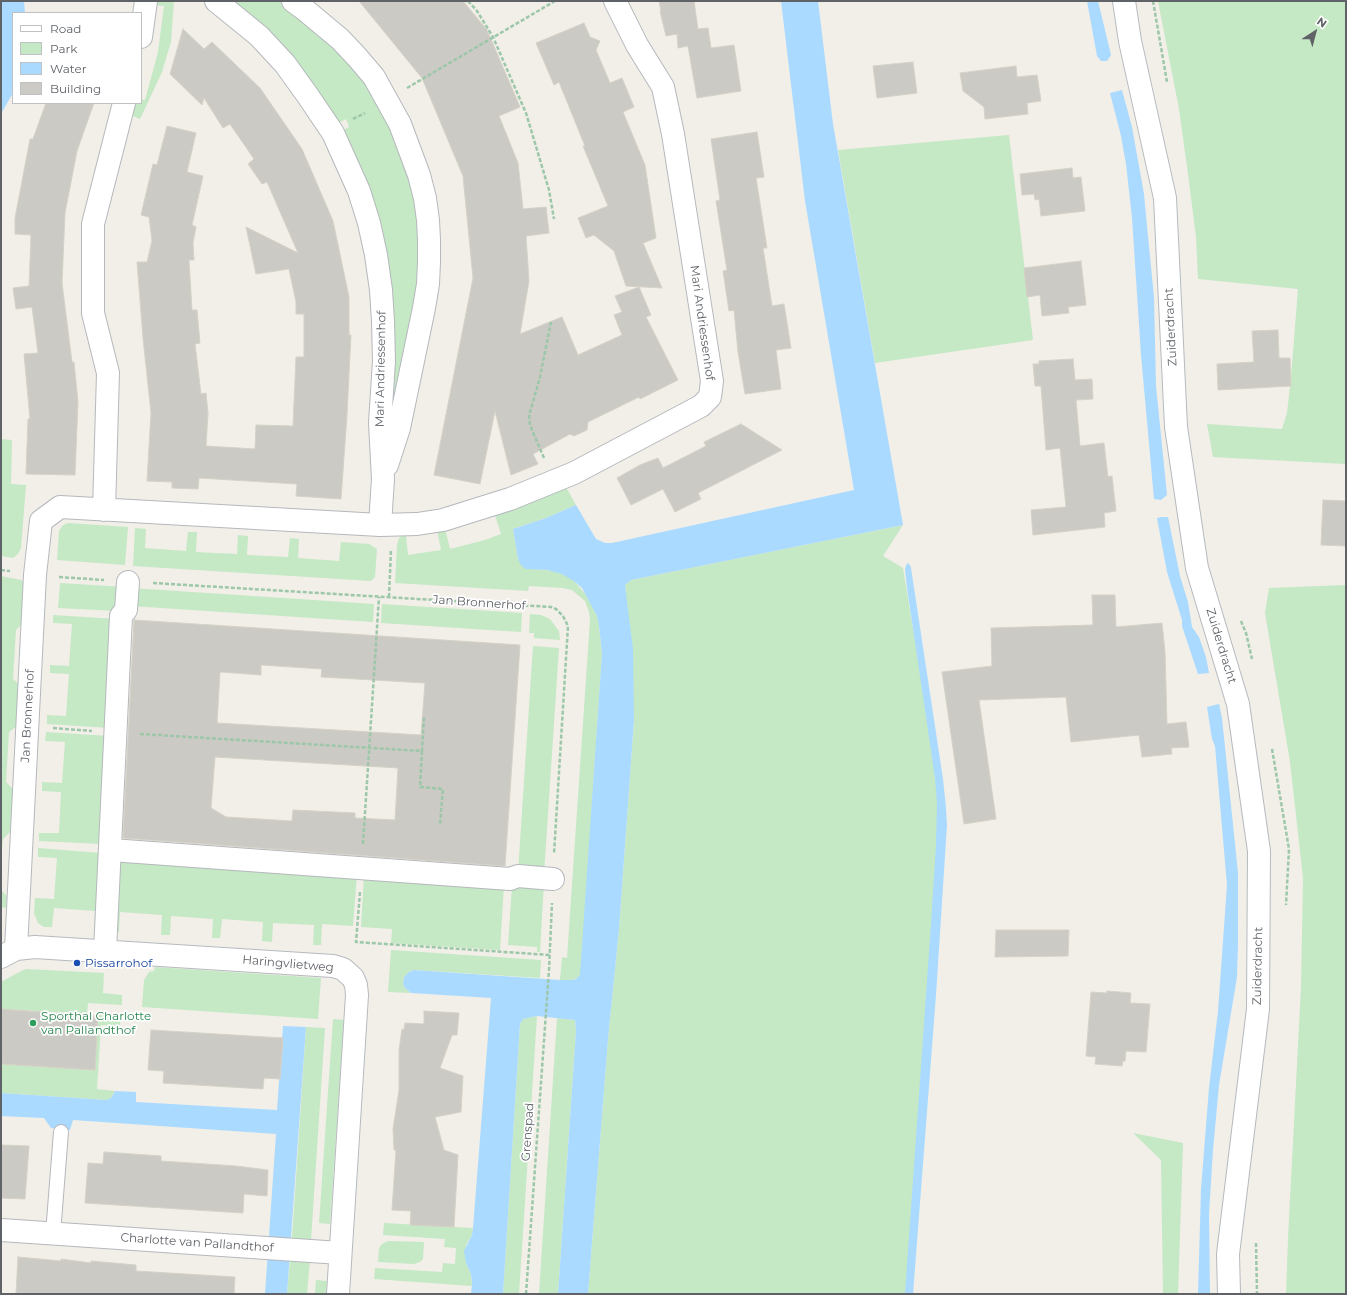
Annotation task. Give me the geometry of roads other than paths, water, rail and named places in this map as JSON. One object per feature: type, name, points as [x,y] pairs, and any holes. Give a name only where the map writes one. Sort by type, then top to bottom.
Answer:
[{"type":"street","points":[[142,30],[146,1]]},
{"type":"street","name":"Mari Andriessenhof","points":[[216,1],[259,36],[284,64],[332,131],[359,191],[369,223],[376,255],[384,321],[384,361],[380,423],[386,525]]},
{"type":"street","name":"Mari Andriessenhof","points":[[293,1],[323,24],[357,57],[374,77],[400,124],[419,175],[428,220],[429,262],[424,308],[399,428],[383,479]]},
{"type":"street","name":"Mari Andriessenhof","points":[[35,576],[41,521],[60,507],[386,525],[417,524],[443,520],[510,499],[574,473],[701,406],[710,397],[712,381],[673,134],[663,87],[637,45],[615,1]]},
{"type":"street","name":"Zuiderdracht","points":[[1124,1],[1130,41],[1165,198],[1176,427],[1197,568],[1238,704],[1259,851],[1258,1009],[1228,1254],[1229,1294]]},
{"type":"street","points":[[104,510],[108,373],[93,313],[93,224],[124,104]]},
{"type":"street","name":"Jan Bronnerhof","points":[[9,953],[28,726],[35,576]]},
{"type":"street","points":[[105,951],[121,616],[126,610],[128,582]]},
{"type":"street","points":[[110,850],[510,879],[518,876],[553,879]]},
{"type":"street","name":"Haringvlietweg","points":[[9,953],[35,947],[333,966],[343,969],[353,978],[356,985],[357,995],[338,1294]]},
{"type":"street","name":"Charlotte van Pallandthof","points":[[1,1230],[340,1253]]},
{"type":"lane","points":[[53,1234],[61,1132]]},
{"type":"water","points":[[1,1],[24,1],[25,12],[12,12],[12,95],[1,114]]},
{"type":"water","points":[[781,1],[818,1],[833,124],[903,525],[631,580],[625,585],[633,649],[634,720],[619,929],[608,1039],[588,1294],[558,1294],[576,1031],[575,1020],[537,1016],[523,1019],[520,1024],[503,1294],[471,1294],[471,1274],[466,1263],[464,1251],[472,1235],[473,1228],[491,998],[411,993],[403,984],[404,977],[409,972],[414,970],[560,980],[576,979],[580,975],[602,653],[597,616],[582,588],[562,574],[547,570],[526,569],[521,565],[518,559],[513,529],[546,518],[576,505],[596,539],[605,543],[612,543],[854,490],[805,201]]},
{"type":"water","points":[[1087,1],[1098,1],[1111,55],[1107,61],[1101,61],[1097,56]]},
{"type":"water","points":[[1122,90],[1132,127],[1144,194],[1154,297],[1156,386],[1167,495],[1161,500],[1154,499],[1141,355],[1132,218],[1126,164],[1121,136],[1110,93]]},
{"type":"water","points":[[1168,517],[1180,576],[1188,602],[1192,627],[1199,637],[1206,657],[1209,673],[1198,674],[1182,626],[1182,620],[1167,572],[1157,518]]},
{"type":"water","points":[[907,563],[911,568],[943,779],[947,825],[936,995],[913,1294],[905,1294],[931,924],[937,802],[935,778],[907,588],[905,569]]},
{"type":"water","points":[[1219,704],[1222,718],[1238,873],[1237,977],[1219,1085],[1213,1150],[1209,1214],[1210,1294],[1198,1294],[1201,1189],[1209,1088],[1218,1011],[1227,885],[1215,746],[1212,739],[1207,707]]},
{"type":"water","points":[[283,1026],[306,1027],[287,1294],[265,1294],[276,1134],[73,1120],[70,1130],[51,1128],[44,1118],[1,1116],[1,1093],[107,1100],[111,1098],[115,1091],[136,1092],[136,1102],[277,1110]]},
{"type":"place","name":"Pissarrohof","points":[[77,963]]},
{"type":"place","name":"Sporthal Charlotte van Pallandthof","points":[[33,1023]]}]
